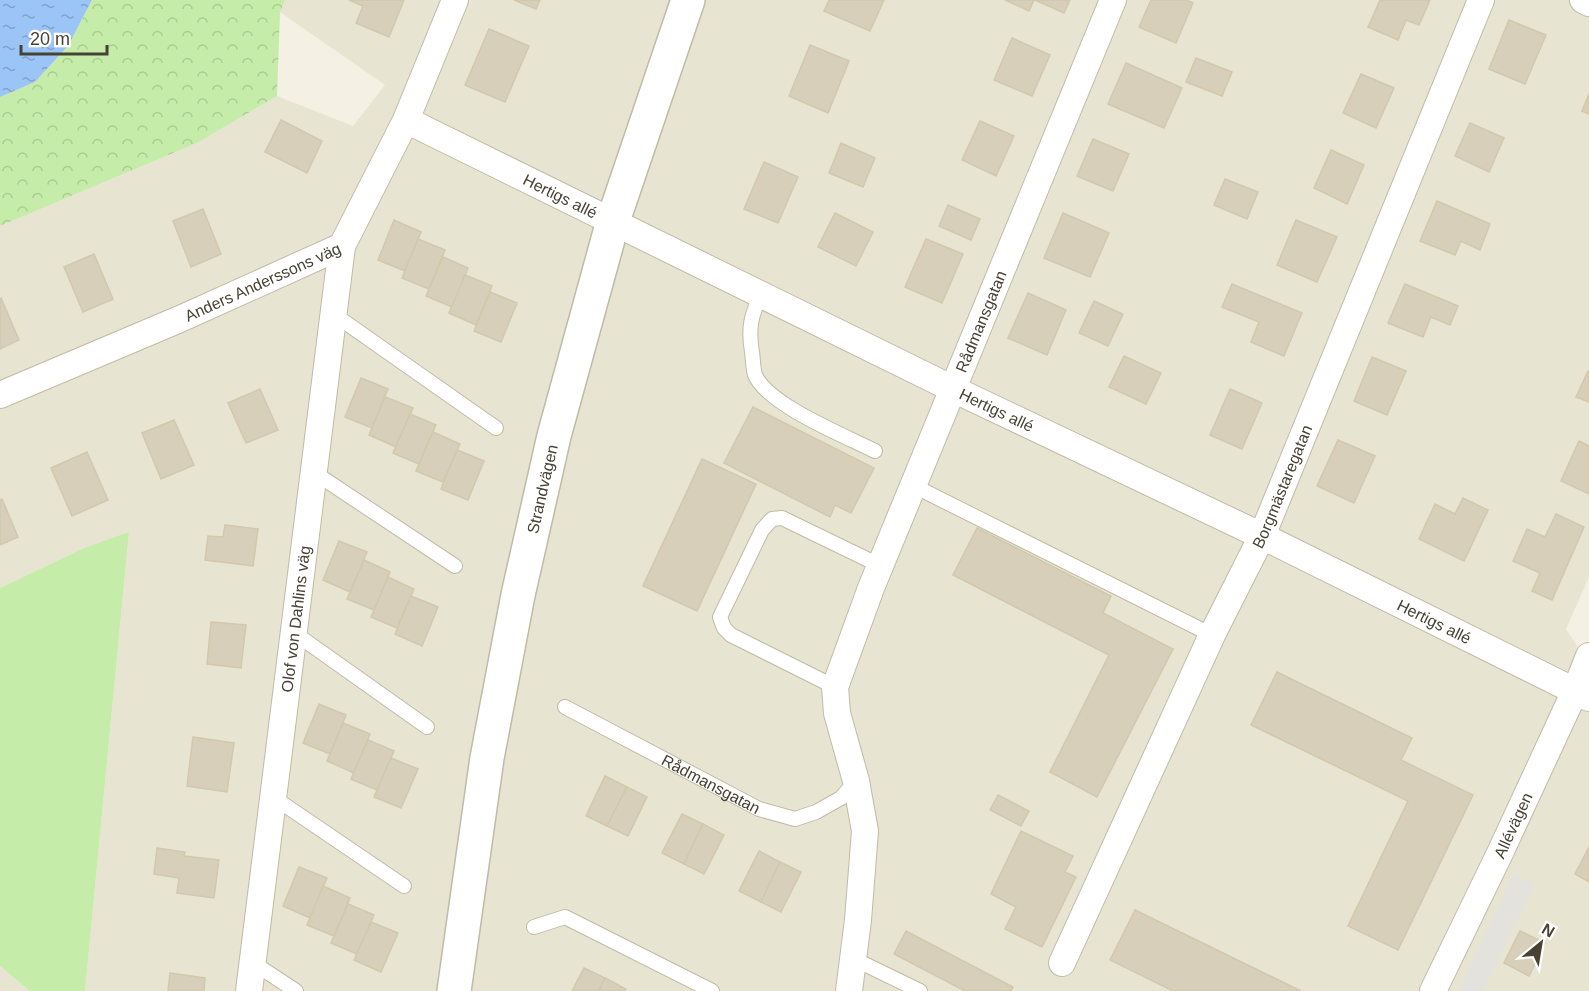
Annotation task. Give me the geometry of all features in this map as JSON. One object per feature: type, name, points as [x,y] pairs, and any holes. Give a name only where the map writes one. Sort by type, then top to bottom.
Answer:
[{"type":"street","name":"Anders Anderssons väg","points":[[0,395],[180,319],[342,246],[406,120],[455,0]]},
{"type":"street","name":"Strandvägen","points":[[454,991],[486,758],[518,595],[554,435],[613,221],[688,0]]},
{"type":"street","name":"Rådmansgatan","points":[[849,991],[865,831],[856,781],[837,713],[835,687],[881,566],[1113,0]]},
{"type":"street","name":"Borgmästaregatan","points":[[1062,963],[1212,635],[1262,536],[1481,0]]},
{"type":"street","points":[[1583,0],[1589,3]]},
{"type":"street","name":"Hertigs allé","points":[[406,120],[953,389],[1262,536],[1582,694]]},
{"type":"street","name":"Olof von Dahlins väg","points":[[249,991],[312,471],[342,246]]},
{"type":"street","name":"Allévägen","points":[[1433,991],[1500,853],[1582,694],[1589,656]]},
{"type":"lane","points":[[761,294],[750,321],[749,338],[756,375],[767,391],[790,408],[874,451]]},
{"type":"lane","points":[[332,313],[496,428]]},
{"type":"lane","points":[[312,471],[455,566]]},
{"type":"lane","points":[[914,486],[1212,635]]},
{"type":"lane","points":[[835,687],[731,635],[724,628],[720,617],[762,530],[772,519],[782,518],[881,566]]},
{"type":"lane","points":[[293,632],[427,727]]},
{"type":"lane","name":"Rådmansgatan","points":[[565,707],[759,809],[795,819],[816,812],[841,798],[856,781]]},
{"type":"lane","points":[[273,797],[404,886]]},
{"type":"lane","points":[[534,927],[565,917],[712,991]]},
{"type":"lane","points":[[852,958],[920,991]]},
{"type":"lane","points":[[252,962],[296,991]]},
{"type":"shaded area","points":[[285,0],[1589,0],[1589,577],[1566,629],[1589,664],[1589,991],[85,991],[129,533],[84,548],[0,588],[0,226],[197,143],[277,96],[353,126],[385,85],[280,12]]},
{"type":"shaded area","points":[[1514,874],[1535,884],[1483,991],[1458,991]]},
{"type":"shaded area","points":[[0,966],[30,991],[0,991]]},
{"type":"green space","points":[[92,0],[285,0],[280,12],[277,96],[197,143],[0,226],[0,97],[35,82],[68,46]]},
{"type":"green space","points":[[129,532],[85,991],[30,991],[0,966],[0,588],[84,548]]},
{"type":"water","points":[[0,0],[92,0],[68,46],[35,82],[0,97]]},
{"type":"building","points":[[349,0],[404,0],[389,37],[356,23],[363,6]]},
{"type":"building","points":[[514,0],[540,0],[536,9]]},
{"type":"building","points":[[829,0],[884,0],[870,31],[824,11]]},
{"type":"building","points":[[1005,0],[1034,0],[1029,11]]},
{"type":"building","points":[[1035,0],[1070,0],[1064,13]]},
{"type":"building","points":[[1151,0],[1186,0],[1193,3],[1176,43],[1139,27]]},
{"type":"building","points":[[1380,0],[1430,0],[1419,25],[1406,20],[1398,40],[1368,27]]},
{"type":"building","points":[[1509,20],[1546,35],[1525,84],[1489,69]]},
{"type":"building","points":[[489,29],[529,46],[505,102],[465,85]]},
{"type":"building","points":[[1012,38],[1050,55],[1032,96],[994,80]]},
{"type":"building","points":[[810,45],[849,61],[828,113],[789,96]]},
{"type":"building","points":[[1196,58],[1232,72],[1222,96],[1186,82]]},
{"type":"building","points":[[1126,63],[1182,88],[1164,128],[1108,104]]},
{"type":"building","points":[[1361,74],[1394,88],[1376,128],[1343,113]]},
{"type":"building","points":[[1589,94],[1589,114],[1582,111]]},
{"type":"building","points":[[281,120],[322,141],[307,173],[265,152]]},
{"type":"building","points":[[980,121],[1014,136],[996,176],[962,160]]},
{"type":"building","points":[[1470,123],[1504,138],[1489,172],[1455,156]]},
{"type":"building","points":[[1093,139],[1129,154],[1113,191],[1077,176]]},
{"type":"building","points":[[841,143],[875,158],[863,187],[829,173]]},
{"type":"building","points":[[1331,150],[1364,165],[1347,204],[1314,188]]},
{"type":"building","points":[[764,162],[798,177],[778,223],[744,209]]},
{"type":"building","points":[[1225,179],[1258,192],[1247,219],[1214,205]]},
{"type":"building","points":[[1437,201],[1490,224],[1480,250],[1461,241],[1455,255],[1420,241]]},
{"type":"building","points":[[948,205],[980,219],[971,240],[939,226]]},
{"type":"building","points":[[203,209],[221,254],[191,267],[173,221]]},
{"type":"building","points":[[835,213],[873,232],[856,266],[818,247]]},
{"type":"building","points":[[1063,213],[1109,233],[1090,277],[1044,258]]},
{"type":"building","points":[[394,220],[421,232],[405,271],[378,260]]},
{"type":"building","points":[[1296,220],[1337,237],[1317,282],[1277,265]]},
{"type":"building","points":[[418,239],[445,250],[429,289],[402,278]]},
{"type":"building","points":[[926,239],[963,254],[942,303],[905,287]]},
{"type":"building","points":[[94,254],[113,299],[83,312],[64,267]]},
{"type":"building","points":[[443,257],[468,268],[452,307],[426,296]]},
{"type":"building","points":[[465,275],[492,286],[476,325],[449,313]]},
{"type":"building","points":[[1232,284],[1302,313],[1284,356],[1251,342],[1259,322],[1222,307]]},
{"type":"building","points":[[1405,284],[1458,306],[1450,325],[1431,317],[1423,337],[1388,323]]},
{"type":"building","points":[[490,292],[517,303],[501,342],[474,331]]},
{"type":"building","points":[[1028,293],[1066,310],[1047,355],[1008,338]]},
{"type":"building","points":[[0,299],[19,340],[0,349]]},
{"type":"building","points":[[1094,301],[1123,314],[1108,346],[1079,333]]},
{"type":"building","points":[[1124,356],[1161,373],[1146,404],[1109,387]]},
{"type":"building","points":[[1372,357],[1406,371],[1387,415],[1354,401]]},
{"type":"building","points":[[1589,371],[1589,402],[1576,397]]},
{"type":"building","points":[[361,378],[388,389],[372,428],[345,417]]},
{"type":"building","points":[[260,389],[278,430],[246,443],[228,403]]},
{"type":"building","points":[[1230,389],[1262,403],[1242,449],[1210,435]]},
{"type":"building","points":[[385,397],[413,408],[396,447],[369,435]]},
{"type":"building","points":[[753,407],[874,468],[851,513],[835,505],[830,517],[724,463]]},
{"type":"building","points":[[410,414],[436,425],[419,464],[393,453]]},
{"type":"building","points":[[174,420],[194,465],[161,479],[142,433]]},
{"type":"building","points":[[433,432],[460,444],[443,482],[416,471]]},
{"type":"building","points":[[1338,440],[1375,456],[1354,503],[1317,486]]},
{"type":"building","points":[[1579,441],[1589,446],[1589,494],[1561,481]]},
{"type":"building","points":[[457,450],[484,461],[468,500],[441,489]]},
{"type":"building","points":[[87,452],[108,500],[72,516],[51,468]]},
{"type":"building","points":[[702,459],[756,484],[697,611],[643,586]]},
{"type":"building","points":[[1463,498],[1488,510],[1464,561],[1419,539],[1435,504],[1455,514]]},
{"type":"building","points":[[2,499],[18,537],[0,545],[0,500]]},
{"type":"building","points":[[1556,514],[1584,527],[1552,600],[1532,591],[1540,573],[1513,561],[1527,529],[1545,537]]},
{"type":"building","points":[[225,525],[258,529],[253,566],[205,560],[208,536],[223,537]]},
{"type":"building","points":[[977,528],[1111,596],[1103,613],[1173,649],[1097,797],[1050,772],[1109,655],[953,575]]},
{"type":"building","points":[[339,541],[367,552],[350,592],[323,580]]},
{"type":"building","points":[[364,560],[390,572],[374,610],[347,599]]},
{"type":"building","points":[[388,577],[414,589],[397,628],[371,617]]},
{"type":"building","points":[[411,596],[438,607],[422,646],[395,634]]},
{"type":"building","points":[[211,622],[246,625],[241,668],[207,664]]},
{"type":"building","points":[[1277,672],[1412,738],[1401,760],[1473,795],[1398,950],[1348,926],[1408,801],[1251,725]]},
{"type":"building","points":[[319,704],[346,715],[330,754],[303,743]]},
{"type":"building","points":[[343,723],[370,734],[354,773],[327,761]]},
{"type":"building","points":[[193,737],[234,743],[227,792],[187,786]]},
{"type":"building","points":[[368,740],[394,751],[377,790],[351,779]]},
{"type":"building","points":[[391,758],[418,769],[401,808],[374,797]]},
{"type":"building","points":[[605,776],[627,787],[607,826],[586,816]]},
{"type":"building","points":[[627,787],[647,797],[628,836],[607,826]]},
{"type":"building","points":[[998,795],[1029,811],[1021,826],[990,810]]},
{"type":"building","points":[[682,814],[703,824],[684,864],[662,853]]},
{"type":"building","points":[[703,824],[724,835],[704,874],[684,864]]},
{"type":"building","points":[[1021,831],[1073,856],[1065,872],[1076,877],[1042,947],[1005,929],[1016,907],[991,894]]},
{"type":"building","points":[[1589,847],[1589,882],[1575,874]]},
{"type":"building","points":[[157,848],[185,852],[184,856],[219,860],[214,898],[177,893],[179,878],[154,874]]},
{"type":"building","points":[[759,851],[780,862],[761,902],[739,891]]},
{"type":"building","points":[[780,862],[801,872],[781,912],[761,902]]},
{"type":"building","points":[[299,867],[327,878],[310,918],[283,906]]},
{"type":"building","points":[[323,886],[350,898],[334,936],[307,925]]},
{"type":"building","points":[[348,904],[374,915],[357,954],[331,943]]},
{"type":"building","points":[[1135,910],[1301,991],[1173,991],[1110,960]]},
{"type":"building","points":[[371,922],[398,933],[381,972],[354,960]]},
{"type":"building","points":[[906,931],[1013,987],[1011,991],[965,991],[894,954]]},
{"type":"building","points":[[1520,931],[1545,943],[1529,976],[1504,963]]},
{"type":"building","points":[[584,968],[605,978],[599,991],[572,991]]},
{"type":"building","points":[[170,973],[205,978],[204,991],[168,991]]},
{"type":"building","points":[[605,978],[626,989],[625,991],[599,991]]}]
